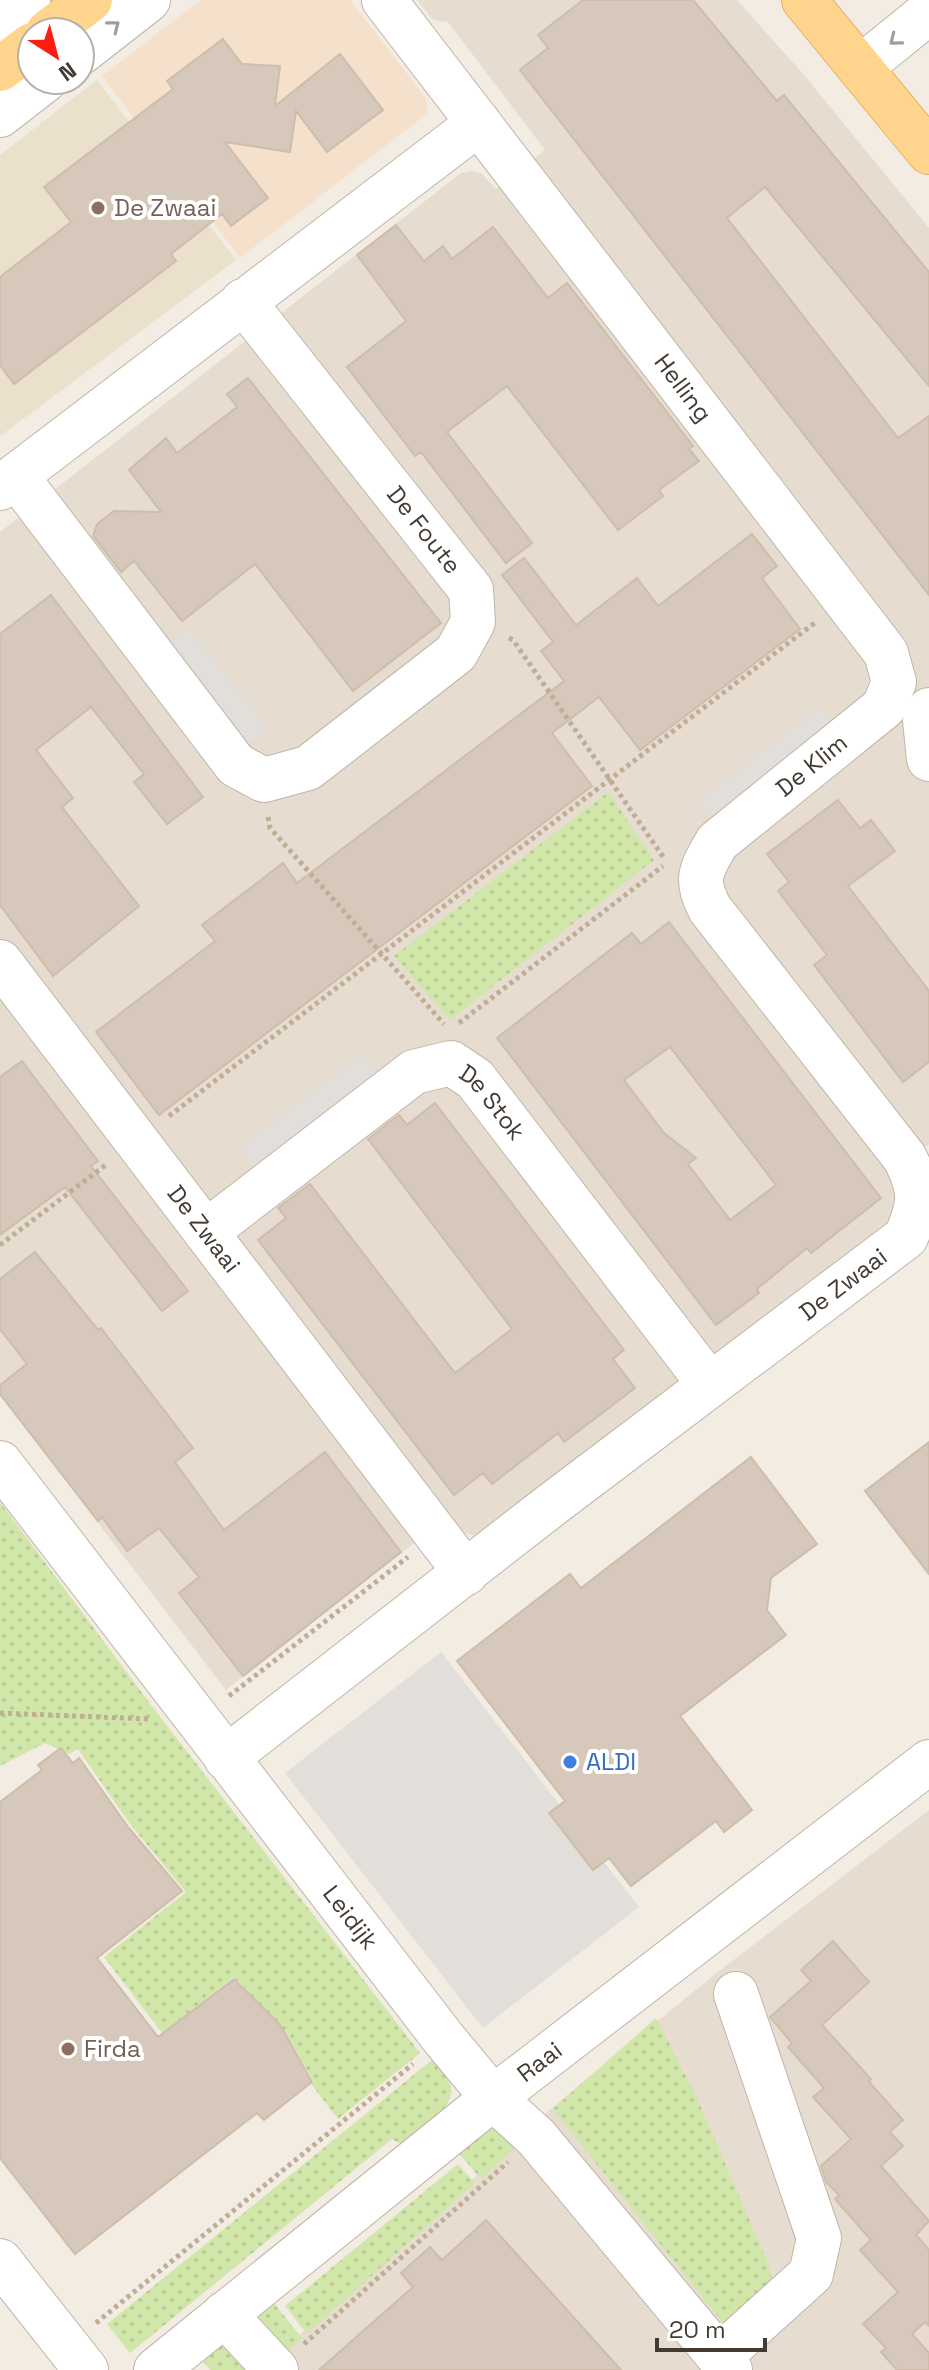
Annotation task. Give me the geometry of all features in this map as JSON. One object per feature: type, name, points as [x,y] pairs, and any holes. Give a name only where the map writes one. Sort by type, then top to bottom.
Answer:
[{"type":"main road","points":[[69,16],[90,0]]},
{"type":"main road","points":[[804,0],[929,152]]},
{"type":"street","points":[[0,22],[28,0]]},
{"type":"street","points":[[96,41],[148,0]]},
{"type":"street","name":"Helling","points":[[384,0],[886,653]]},
{"type":"street","points":[[860,68],[929,12]]},
{"type":"street","points":[[0,115],[24,96]]},
{"type":"street","points":[[473,622],[456,653],[308,768],[264,780],[236,765],[8,482],[479,123]]},
{"type":"street","name":"De Foute","points":[[243,301],[471,590],[473,622]]},
{"type":"street","name":"De Klim","points":[[690,873],[717,842],[884,707],[894,682],[886,653]]},
{"type":"street","points":[[929,710],[925,720],[929,759]]},
{"type":"street","name":"De Zwaai","points":[[226,1758],[906,1237],[915,1216],[917,1184],[905,1158],[710,909],[690,873]]},
{"type":"street","name":"De Zwaai","points":[[0,962],[466,1573]]},
{"type":"street","name":"De Stok","points":[[206,1232],[414,1072],[451,1063],[475,1079],[710,1385]]},
{"type":"street","name":"Leidijk","points":[[0,1463],[444,2039],[493,2098],[536,2137],[725,2363],[811,2274],[819,2238],[736,1994]]},
{"type":"street","name":"Raai","points":[[156,2370],[493,2098],[929,1762]]},
{"type":"street","points":[[0,2261],[77,2358]]},
{"type":"street","points":[[224,2314],[276,2370]]},
{"type":"path","points":[[0,1245],[845,600]]},
{"type":"path","points":[[264,780],[270,828],[450,1030],[690,873],[610,779],[513,640],[473,622]]},
{"type":"path","points":[[0,1713],[198,1721],[437,1535]]},
{"type":"path","points":[[77,2358],[444,2039]]},
{"type":"path","points":[[276,2370],[536,2137]]},
{"type":"shaded area","points":[[201,0],[350,0],[425,97],[427,104],[428,113],[240,258],[102,76]]},
{"type":"shaded area","points":[[417,0],[737,0],[804,75],[929,228],[929,1144],[895,1171],[899,1215],[476,1536],[458,1531],[445,1519],[226,1690],[0,1395],[0,532],[461,173],[481,173],[496,189],[545,150],[448,22],[433,20]]},
{"type":"shaded area","name":"De Zwaai","points":[[96,81],[236,260],[0,436],[0,155],[76,96],[96,96]]},
{"type":"shaded area","points":[[189,629],[268,729],[243,749],[164,648]]},
{"type":"shaded area","points":[[820,707],[839,731],[715,824],[697,801]]},
{"type":"shaded area","points":[[363,1053],[381,1077],[257,1171],[239,1147]]},
{"type":"shaded area","points":[[441,1652],[639,1907],[483,2028],[285,1773]]},
{"type":"shaded area","points":[[929,1810],[929,2370],[260,2370],[561,2100],[714,1975]]},
{"type":"green space","points":[[608,792],[654,860],[450,1020],[394,956]]},
{"type":"green space","points":[[0,1502],[151,1705],[420,2053],[338,2119],[311,2084],[314,2082],[281,2025],[234,1977],[162,2033],[104,1957],[186,1892],[130,1824],[78,1749],[69,1754],[45,1743],[0,1766]]},
{"type":"green space","points":[[656,2018],[696,2096],[769,2266],[775,2294],[727,2328],[553,2109]]},
{"type":"green space","points":[[432,2060],[451,2087],[448,2103],[434,2119],[401,2144],[392,2139],[130,2353],[107,2324]]},
{"type":"green space","points":[[491,2129],[497,2129],[517,2146],[481,2179],[457,2151]]},
{"type":"green space","points":[[458,2164],[474,2182],[473,2185],[307,2334],[285,2306]]},
{"type":"green space","points":[[269,2297],[302,2338],[282,2356],[258,2325],[259,2310]]},
{"type":"green space","points":[[221,2343],[258,2370],[210,2370],[198,2355]]},
{"type":"building","points":[[583,0],[693,0],[777,101],[784,95],[929,272],[929,386],[765,187],[727,218],[898,438],[929,416],[929,595],[520,70],[548,48],[538,35]]},
{"type":"building","points":[[223,39],[242,64],[280,66],[275,106],[340,54],[383,110],[327,152],[296,111],[290,152],[225,142],[268,198],[231,226],[222,214],[171,254],[176,261],[14,384],[0,365],[0,277],[71,222],[44,187],[173,89],[167,81]]},
{"type":"building","points":[[396,225],[424,261],[443,246],[452,259],[493,227],[548,298],[567,283],[693,446],[689,449],[699,461],[659,490],[663,496],[618,530],[507,386],[447,432],[532,543],[506,563],[421,452],[415,456],[347,367],[406,321],[357,255]]},
{"type":"building","points":[[248,378],[441,623],[353,691],[255,564],[182,621],[134,561],[121,572],[93,536],[97,524],[114,511],[161,512],[129,470],[166,438],[177,453],[237,407],[227,394]]},
{"type":"building","points":[[752,534],[777,566],[762,578],[800,629],[640,750],[599,697],[552,733],[592,786],[159,1115],[96,1032],[215,941],[202,925],[283,863],[297,883],[564,681],[541,651],[553,642],[502,575],[524,558],[576,625],[637,578],[658,606]]},
{"type":"building","points":[[51,595],[203,797],[167,824],[134,782],[144,774],[91,707],[36,750],[73,798],[62,807],[139,906],[53,976],[0,905],[0,634]]},
{"type":"building","points":[[838,800],[860,828],[871,820],[895,851],[848,886],[929,991],[929,1062],[903,1082],[814,965],[827,955],[778,891],[789,882],[767,854]]},
{"type":"building","points":[[669,922],[881,1198],[811,1253],[807,1248],[757,1289],[759,1293],[716,1325],[497,1038],[632,933],[641,944]],"holes":[[[670,1047],[776,1185],[730,1220],[688,1164],[696,1158],[664,1133],[624,1080]]]},
{"type":"building","points":[[22,1061],[98,1161],[91,1166],[188,1291],[162,1311],[65,1187],[0,1235],[0,1077]]},
{"type":"building","points":[[435,1103],[624,1350],[613,1359],[635,1388],[564,1442],[558,1433],[492,1484],[483,1473],[454,1495],[258,1240],[286,1218],[278,1208],[310,1184],[455,1373],[512,1329],[368,1139],[399,1115],[407,1125]]},
{"type":"building","points":[[35,1252],[98,1330],[101,1328],[193,1448],[175,1462],[224,1530],[325,1452],[401,1552],[243,1676],[179,1593],[199,1577],[159,1528],[127,1551],[102,1517],[98,1521],[0,1394],[0,1385],[27,1364],[0,1329],[0,1279]]},
{"type":"building","points":[[929,1442],[929,1574],[865,1491]]},
{"type":"building","points":[[751,1457],[817,1544],[771,1578],[767,1610],[786,1635],[680,1716],[752,1810],[724,1832],[716,1821],[631,1886],[609,1858],[593,1870],[549,1813],[565,1801],[457,1661],[570,1574],[581,1588]]},
{"type":"building","points":[[61,1748],[73,1763],[79,1758],[128,1827],[182,1891],[97,1958],[158,2037],[234,1979],[280,2025],[312,2082],[264,2120],[257,2113],[75,2254],[0,2158],[0,1802],[42,1770],[38,1765]]},
{"type":"building","points":[[833,1941],[869,1982],[822,2025],[903,2120],[890,2132],[903,2146],[881,2166],[929,2221],[916,2235],[929,2250],[929,2326],[925,2322],[912,2334],[929,2353],[929,2370],[897,2370],[881,2352],[886,2348],[863,2324],[898,2292],[860,2250],[871,2240],[835,2199],[839,2195],[826,2182],[821,2166],[851,2139],[813,2097],[824,2088],[788,2047],[792,2043],[770,2017],[811,1981],[801,1970]]},
{"type":"building","points":[[486,2220],[621,2370],[319,2370],[413,2287],[401,2273],[430,2247],[442,2260]]},
{"type":"place","name":"De Zwaai","points":[[98,208]]},
{"type":"place","name":"ALDI","points":[[570,1762]]},
{"type":"place","name":"Firda","points":[[68,2049]]}]
